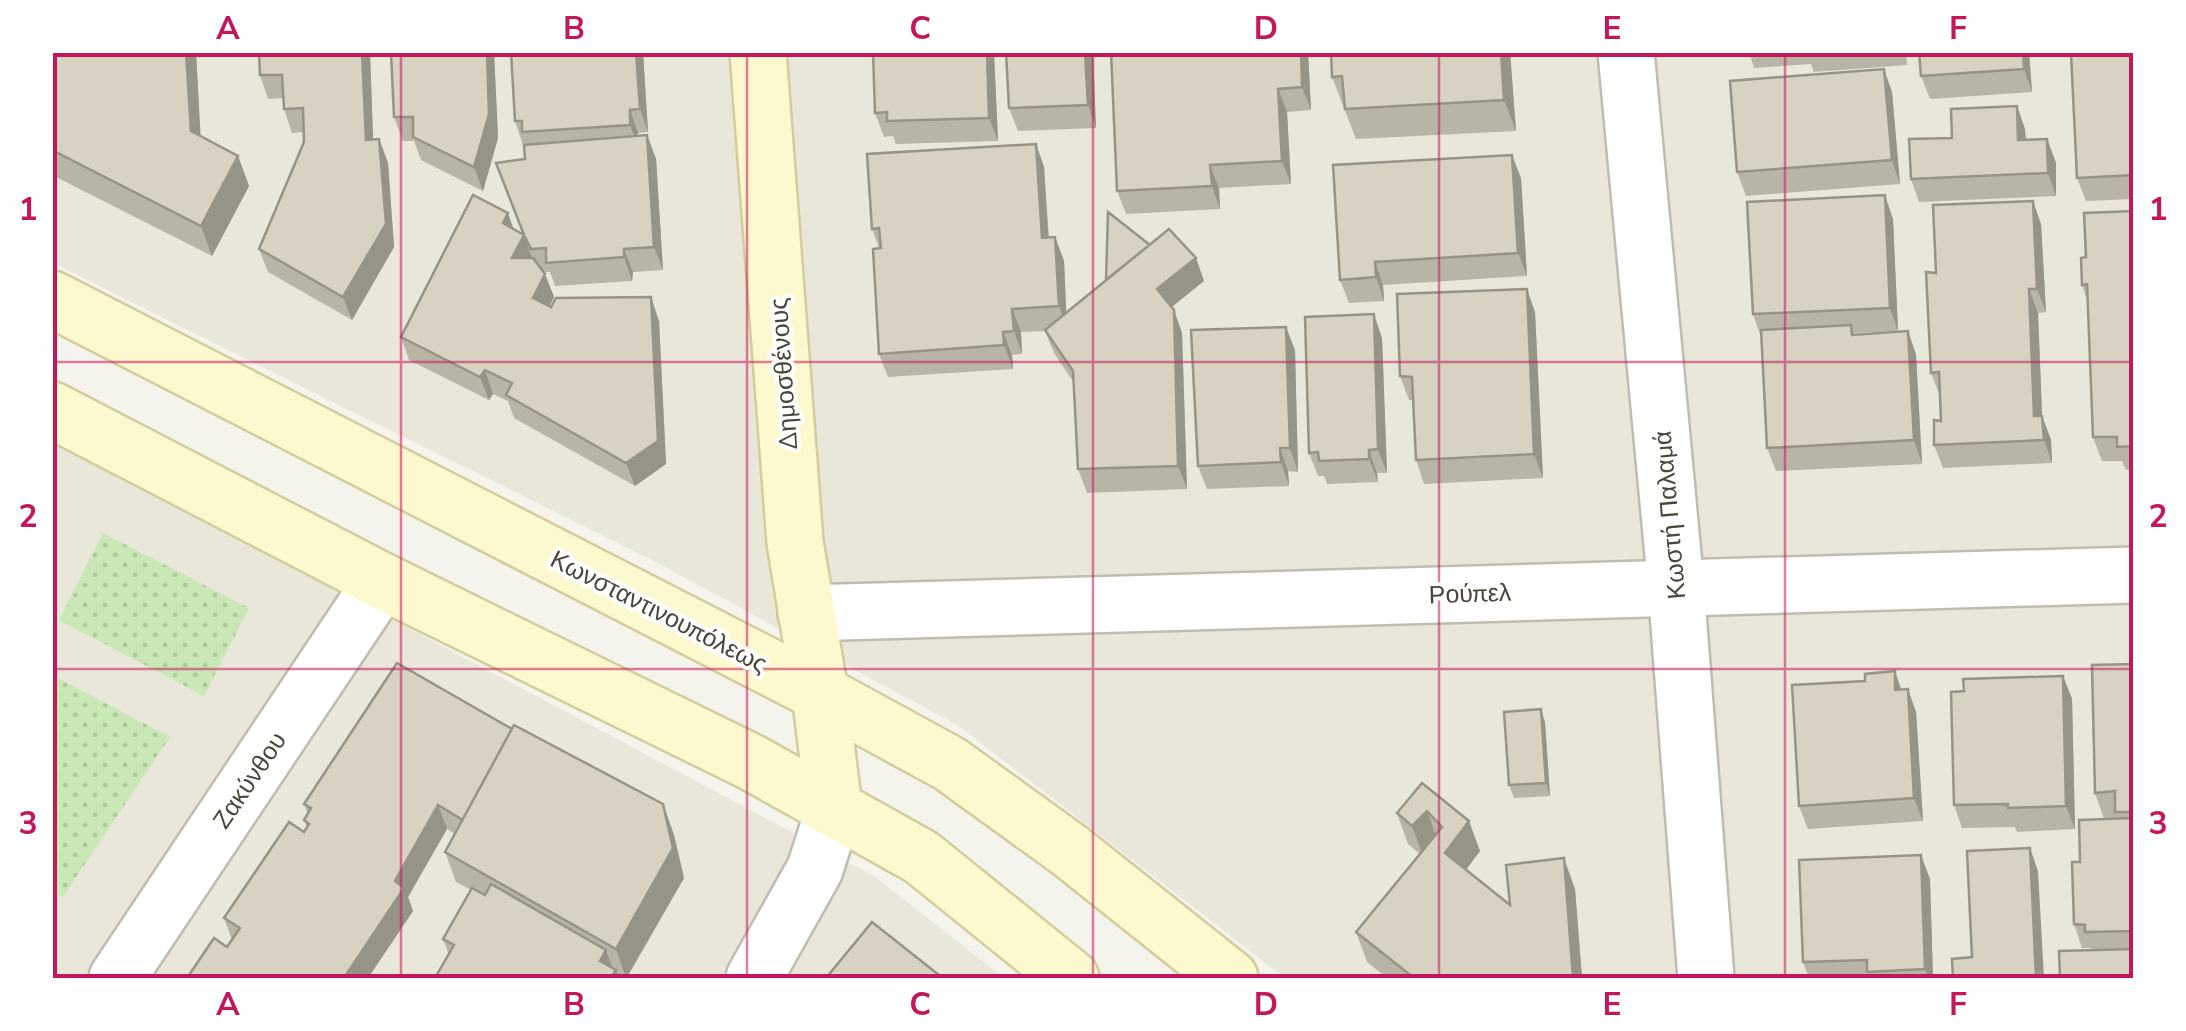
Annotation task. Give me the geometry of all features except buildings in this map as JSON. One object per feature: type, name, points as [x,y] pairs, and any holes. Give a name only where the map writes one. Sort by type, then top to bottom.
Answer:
[{"type":"main road","name":"Δημοσθένους","points":[[758,52],[796,542],[834,809]]},
{"type":"main road","name":"Κωνσταντινουπόλεως","points":[[52,300],[820,693],[950,764],[1069,850],[1230,978]]},
{"type":"main road","points":[[52,410],[382,581],[752,762],[922,857],[1071,978]]},
{"type":"street","name":"Κωστή Παλαμά","points":[[1626,52],[1676,586],[1706,978]]},
{"type":"street","name":"Ρούπελ","points":[[806,613],[2134,576]]},
{"type":"street","name":"Ζακύνθου","points":[[117,978],[382,581]]},
{"type":"street","points":[[754,978],[815,869],[834,809]]},
{"type":"shaded area","points":[[52,53],[2133,53],[2133,978],[1285,978],[959,726],[654,561],[53,263]]},
{"type":"shaded area","points":[[52,438],[874,876],[1004,978],[53,978]]},
{"type":"green space","points":[[103,533],[249,608],[204,696],[59,620]]},
{"type":"green space","points":[[58,678],[170,737],[63,897],[52,892],[52,709]]}]
